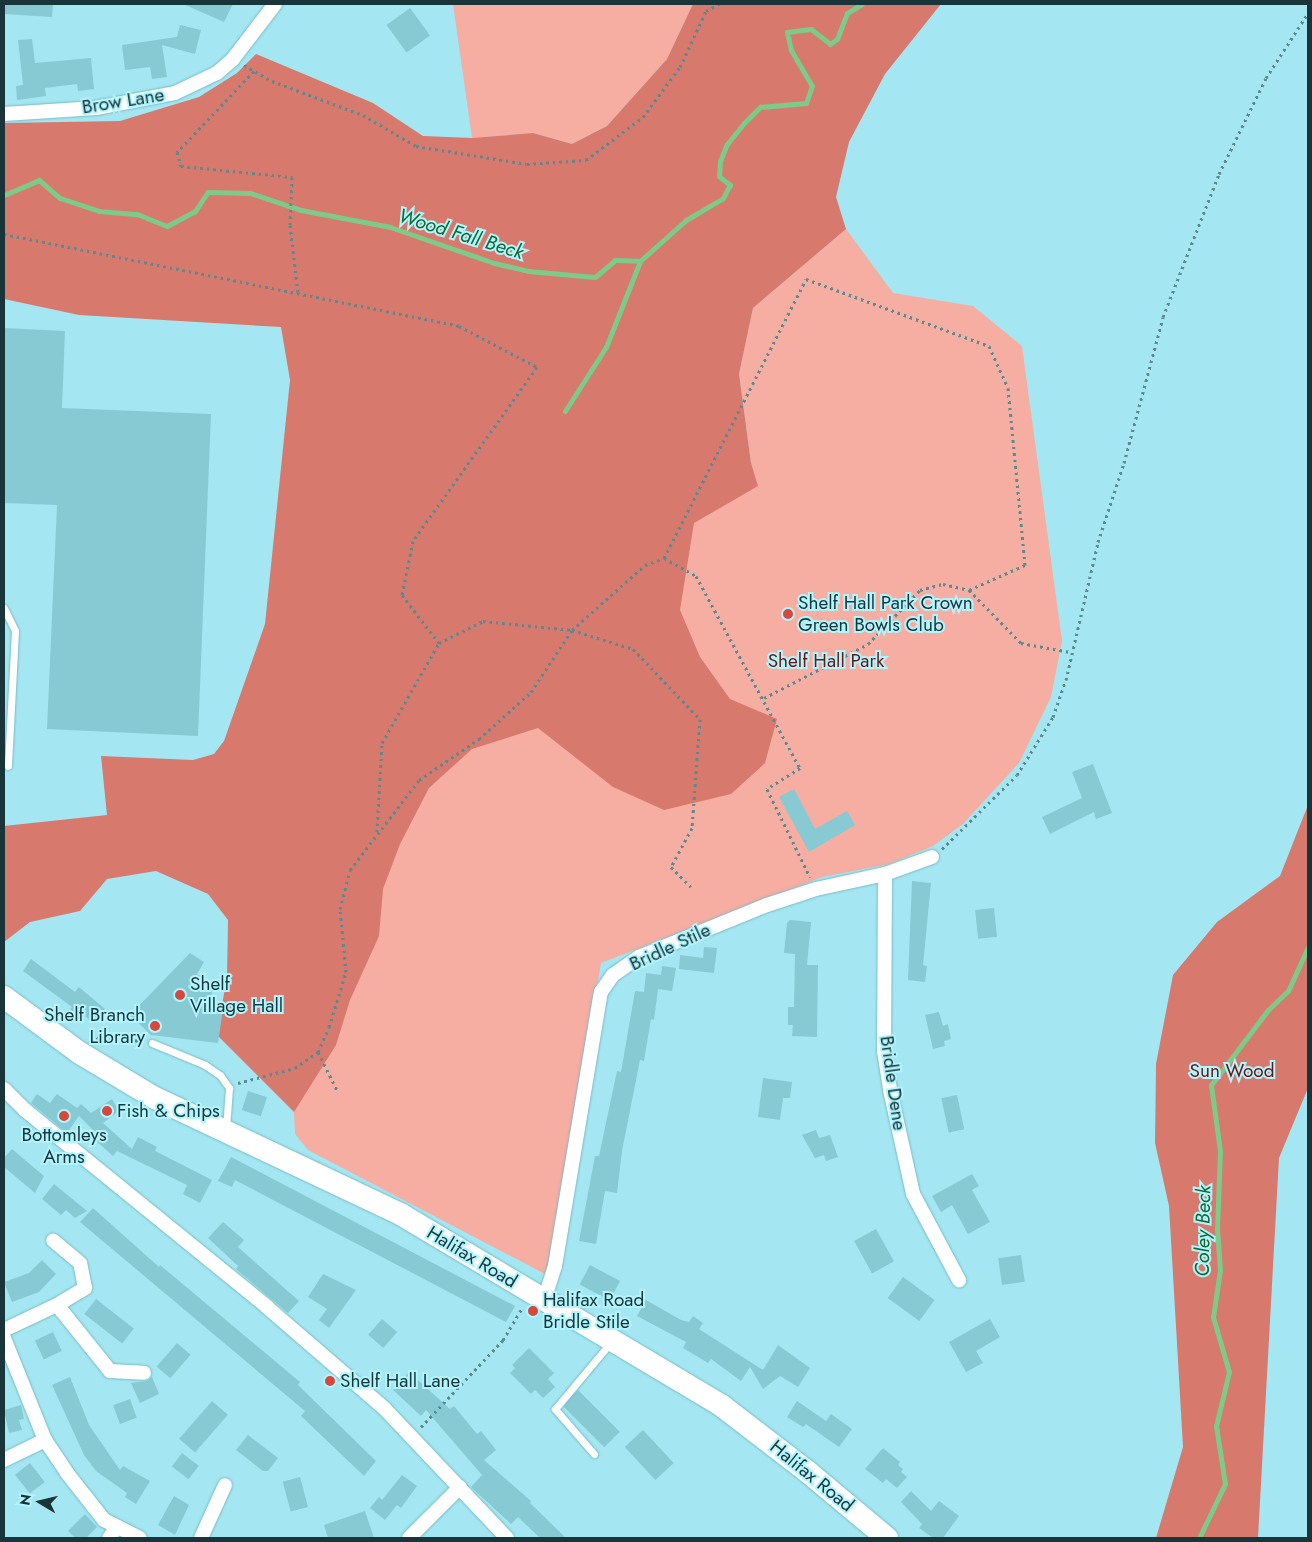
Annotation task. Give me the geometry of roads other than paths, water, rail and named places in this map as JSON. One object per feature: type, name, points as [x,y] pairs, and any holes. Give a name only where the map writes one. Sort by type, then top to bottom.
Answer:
[{"type":"highway","name":"Halifax Road","points":[[4,997],[74,1049],[155,1098],[402,1215],[722,1406],[808,1472],[887,1538]]},
{"type":"street","name":"Brow Lane","points":[[4,114],[96,108],[175,93],[217,73],[232,59],[275,4]]},
{"type":"street","name":"Bridle Stile","points":[[538,1297],[555,1266],[601,992],[613,975],[639,957],[816,889],[886,874],[932,857]]},
{"type":"street","name":"Bridle Dene","points":[[886,874],[884,1051],[890,1090],[913,1194],[960,1280]]},
{"type":"street","points":[[4,1089],[25,1110],[268,1306],[384,1408],[460,1487],[502,1537]]},
{"type":"street","points":[[4,1330],[57,1305],[85,1288],[80,1263],[53,1240]]},
{"type":"street","points":[[57,1305],[110,1371],[144,1373]]},
{"type":"street","points":[[4,1338],[46,1440],[113,1532],[140,1538]]},
{"type":"street","points":[[4,1460],[46,1440]]},
{"type":"street","points":[[201,1538],[225,1485]]},
{"type":"street","points":[[409,1538],[460,1487]]},
{"type":"lane","points":[[4,608],[15,631],[8,766]]},
{"type":"lane","points":[[152,1043],[205,1065],[220,1075],[229,1088],[225,1131]]},
{"type":"lane","points":[[594,1454],[555,1409],[612,1341]]},
{"type":"waterway","name":"Wood Fall Beck","points":[[4,195],[39,180],[60,198],[99,211],[137,214],[167,226],[195,211],[208,192],[250,193],[301,210],[390,227],[494,263],[528,271],[595,277],[615,260],[640,261],[686,220],[723,198],[730,185],[719,176],[720,161],[727,144],[744,123],[760,107],[806,103],[812,86],[791,50],[787,32],[811,29],[830,44],[837,39],[847,13],[862,4]]},
{"type":"waterway","points":[[565,411],[606,347],[640,261]]},
{"type":"waterway","name":"Coley Beck","points":[[1199,1538],[1225,1484],[1216,1426],[1229,1372],[1213,1317],[1220,1270],[1217,1229],[1220,1151],[1211,1085],[1268,1010],[1288,991],[1308,947]]},
{"type":"place","name":"Shelf Hall Park Crown Green Bowls Club","points":[[788,614]]},
{"type":"place","name":"Shelf Village Hall","points":[[180,995]]},
{"type":"place","name":"Shelf Branch Library","points":[[155,1026]]},
{"type":"place","name":"Fish & Chips","points":[[107,1111]]},
{"type":"place","name":"Bottomleys Arms","points":[[64,1116]]},
{"type":"place","name":"Halifax Road Bridle Stile","points":[[533,1311]]},
{"type":"place","name":"Shelf Hall Lane","points":[[330,1381]]},
{"type":"park label","name":"Shelf Hall Park","points":[[826,661]]},
{"type":"park label","name":"Sun Wood","points":[[1232,1071]]}]
